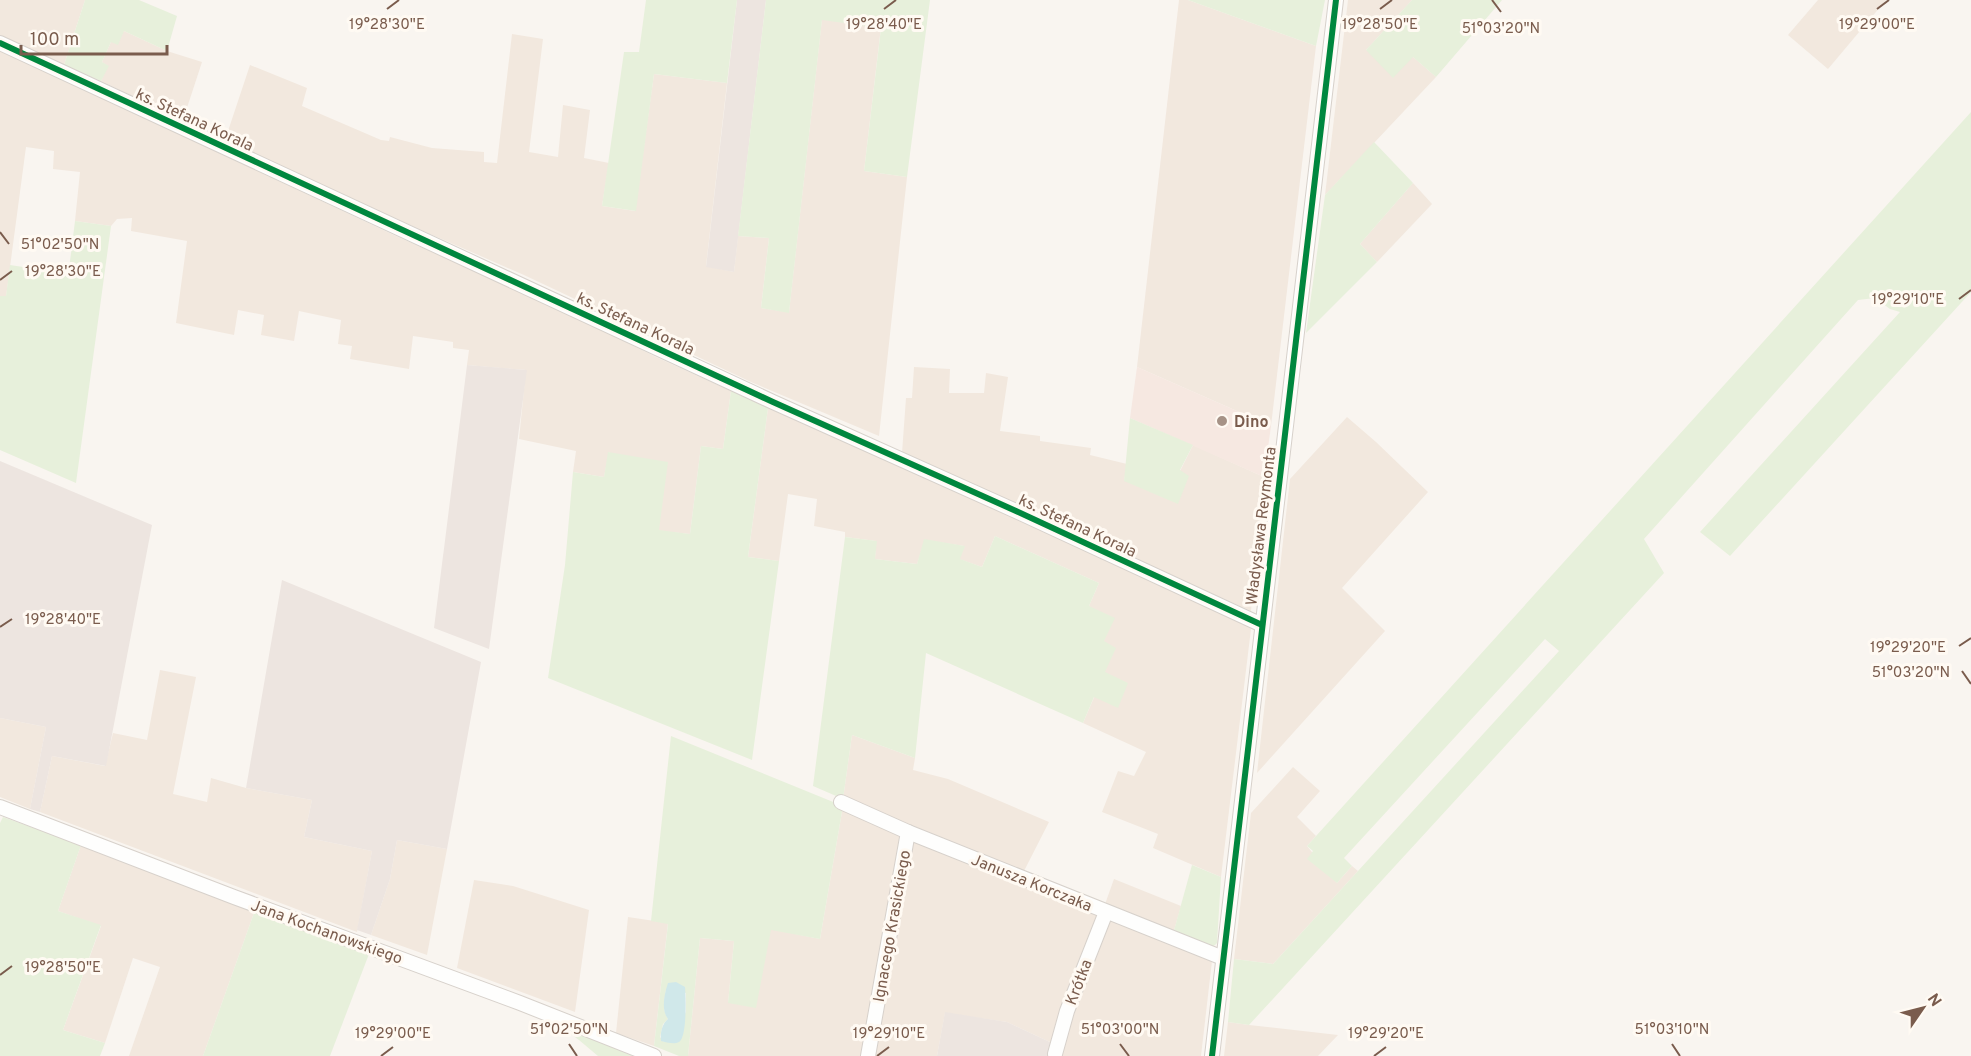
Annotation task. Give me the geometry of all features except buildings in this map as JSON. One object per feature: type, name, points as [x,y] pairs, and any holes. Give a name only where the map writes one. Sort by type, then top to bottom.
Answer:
[{"type":"street","name":"Władysława Reymonta","points":[[1212,1056],[1336,0]]},
{"type":"street","name":"ks. Stefana Korala","points":[[0,43],[773,402],[1006,506],[1262,625]]},
{"type":"street","name":"Janusza Korczaka","points":[[842,802],[908,832],[1223,958]]},
{"type":"street","name":"Jana Kochanowskiego","points":[[0,807],[520,1003],[654,1056]]},
{"type":"street","name":"Ignacego Krasickiego","points":[[868,1056],[908,832]]},
{"type":"street","name":"Krótka","points":[[1055,1054],[1067,1011],[1106,912]]},
{"type":"shaded area","points":[[0,0],[85,0],[64,65],[0,36]]},
{"type":"shaded area","points":[[737,0],[766,0],[734,272],[706,267]]},
{"type":"shaded area","points":[[1179,0],[1188,0],[1316,46],[1271,426],[1137,367]]},
{"type":"shaded area","points":[[1348,0],[1412,0],[1366,50],[1413,57],[1436,77],[1325,195]]},
{"type":"shaded area","points":[[1818,0],[1886,0],[1828,69],[1788,35]]},
{"type":"shaded area","points":[[822,19],[881,27],[864,171],[907,177],[879,436],[751,382],[524,275],[225,140],[250,65],[307,88],[302,106],[381,140],[389,141],[390,137],[432,148],[484,152],[484,162],[497,163],[512,34],[543,39],[529,152],[558,157],[563,105],[590,110],[584,158],[609,163],[602,206],[635,211],[654,74],[727,83],[706,266],[734,272],[738,236],[769,238],[761,308],[789,312]]},
{"type":"shaded area","points":[[124,31],[167,51],[202,62],[183,120],[101,81],[108,66],[102,62],[111,42]]},
{"type":"shaded area","points":[[0,50],[396,236],[560,309],[731,391],[723,449],[701,446],[690,534],[659,531],[609,452],[604,477],[573,472],[576,451],[519,439],[526,370],[467,365],[469,350],[453,348],[453,342],[413,336],[409,369],[350,359],[352,346],[338,344],[341,320],[299,311],[294,341],[261,335],[264,315],[238,310],[234,335],[176,323],[187,241],[131,231],[132,218],[117,219],[111,226],[75,221],[80,172],[53,169],[54,151],[26,147],[6,297],[0,296]]},
{"type":"shaded area","points":[[1413,183],[1432,204],[1377,262],[1360,244]]},
{"type":"shaded area","points":[[467,365],[527,370],[489,649],[434,628]]},
{"type":"shaded area","points":[[914,367],[950,369],[949,393],[984,393],[986,373],[1008,377],[1000,431],[1040,436],[1040,441],[1091,448],[1090,455],[1127,464],[1124,481],[1180,471],[1193,445],[1264,477],[1251,611],[902,453],[906,398],[912,398]]},
{"type":"shaded area","points":[[1137,367],[1271,426],[1264,477],[1130,418]]},
{"type":"shaded area","points":[[768,408],[1022,521],[1251,629],[1221,877],[1153,848],[1158,834],[1102,812],[1118,771],[1134,776],[1146,752],[1083,723],[1105,672],[1104,641],[1089,606],[1099,583],[995,536],[982,567],[959,559],[964,546],[925,540],[917,564],[875,559],[876,541],[845,537],[845,532],[814,526],[817,499],[788,494],[779,561],[748,557]]},
{"type":"shaded area","points":[[1347,417],[1428,492],[1342,588],[1385,631],[1257,773],[1290,479]]},
{"type":"shaded area","points":[[0,461],[152,525],[106,766],[52,756],[40,812],[30,809],[46,727],[0,718]]},
{"type":"shaded area","points":[[282,580],[481,662],[447,849],[397,840],[390,879],[371,935],[357,930],[372,851],[304,837],[312,800],[246,788]]},
{"type":"shaded area","points":[[160,670],[196,677],[173,794],[207,802],[211,778],[246,788],[312,800],[304,837],[372,851],[357,932],[40,812],[52,756],[105,766],[113,733],[147,740]]},
{"type":"shaded area","points":[[0,718],[46,727],[30,809],[0,797]]},
{"type":"shaded area","points":[[852,735],[915,758],[913,770],[948,779],[1049,822],[1024,871],[843,799]]},
{"type":"shaded area","points":[[1293,767],[1320,791],[1297,817],[1316,836],[1307,846],[1337,883],[1352,866],[1358,871],[1273,964],[1234,959],[1251,813]]},
{"type":"shaded area","points":[[843,806],[902,832],[861,1056],[688,1056],[700,938],[734,941],[728,1003],[771,929],[820,939]]},
{"type":"shaded area","points":[[397,840],[447,849],[427,955],[371,935],[390,879]]},
{"type":"shaded area","points":[[913,840],[1101,914],[1052,1043],[1007,1022],[945,1013],[937,1056],[874,1056]]},
{"type":"shaded area","points":[[81,845],[255,910],[203,1056],[129,1056],[160,967],[133,958],[105,1043],[63,1030],[101,926],[58,911]]},
{"type":"shaded area","points":[[1114,879],[1181,906],[1173,934],[1104,907]]},
{"type":"shaded area","points":[[474,880],[513,886],[589,910],[575,1012],[457,968]]},
{"type":"shaded area","points":[[628,917],[668,923],[654,1046],[616,1033]]},
{"type":"shaded area","points":[[1108,918],[1212,961],[1201,1056],[1061,1056],[1071,1010]]},
{"type":"shaded area","points":[[945,1012],[1007,1022],[1052,1043],[1050,1056],[937,1056]]},
{"type":"shaded area","points":[[1228,1022],[1338,1035],[1318,1056],[1224,1056]]},
{"type":"green space","points":[[85,0],[139,0],[177,16],[167,51],[124,31],[118,45],[111,42],[102,62],[109,66],[101,81],[64,65]]},
{"type":"green space","points":[[646,0],[737,0],[727,83],[654,74],[636,211],[602,206],[624,52],[639,52]]},
{"type":"green space","points":[[766,0],[930,0],[907,177],[864,171],[881,28],[822,20],[789,313],[761,308],[769,238],[738,236]]},
{"type":"green space","points":[[1188,0],[1325,0],[1316,46]]},
{"type":"green space","points":[[1412,0],[1502,0],[1436,77],[1413,57],[1393,78],[1366,50]]},
{"type":"green space","points":[[1971,112],[1971,292],[1730,556],[1700,532],[1900,312],[1890,309],[1875,298],[1858,300],[1644,539],[1664,573],[1249,1025],[1228,1022],[1234,959],[1273,964],[1559,651],[1545,639],[1344,858],[1352,866],[1337,883],[1307,859],[1313,851],[1307,846]]},
{"type":"green space","points":[[1374,142],[1413,183],[1360,244],[1377,262],[1306,333],[1325,195]]},
{"type":"green space","points":[[75,221],[111,226],[76,483],[0,450],[0,296],[6,296],[10,265],[56,272],[68,277]]},
{"type":"green space","points":[[731,391],[768,408],[748,557],[779,561],[752,760],[548,678],[565,565],[573,472],[604,477],[608,452],[668,462],[659,530],[690,534],[701,446],[723,449]]},
{"type":"green space","points":[[1130,418],[1193,445],[1180,470],[1189,476],[1178,504],[1124,481]]},
{"type":"green space","points":[[995,536],[1099,583],[1089,606],[1115,618],[1104,641],[1116,648],[1105,672],[1128,683],[1118,708],[1094,697],[1083,723],[926,653],[915,758],[852,735],[843,799],[813,786],[845,537],[877,541],[875,559],[917,564],[924,539],[965,546],[960,559],[982,567]]},
{"type":"green space","points":[[671,736],[843,806],[820,939],[771,930],[756,1008],[728,1003],[734,941],[700,938],[688,1056],[679,1056],[654,1046],[668,924],[651,921]],"holes":[[[666,990],[686,993],[686,1012],[670,1042],[664,1042],[660,1037],[663,1024],[668,1019],[664,1008]]]},
{"type":"green space","points":[[3,817],[81,845],[58,911],[101,925],[63,1030],[105,1043],[100,1056],[0,1056],[0,823]]},
{"type":"green space","points":[[1192,865],[1221,877],[1217,943],[1213,946],[1202,947],[1173,934]]},
{"type":"green space","points":[[255,910],[369,954],[330,1056],[203,1056]]},
{"type":"green space","points":[[558,1025],[633,1056],[598,1056]]},
{"type":"water","points":[[676,982],[685,987],[685,1017],[682,1039],[677,1043],[672,1043],[661,1041],[661,1035],[668,1019],[664,997],[668,983]]},
{"type":"cycle path","points":[[1212,1056],[1336,0]]},
{"type":"cycle path","points":[[0,43],[773,402],[1262,625]]},
{"type":"place","name":"Dino","points":[[1222,421]]}]
